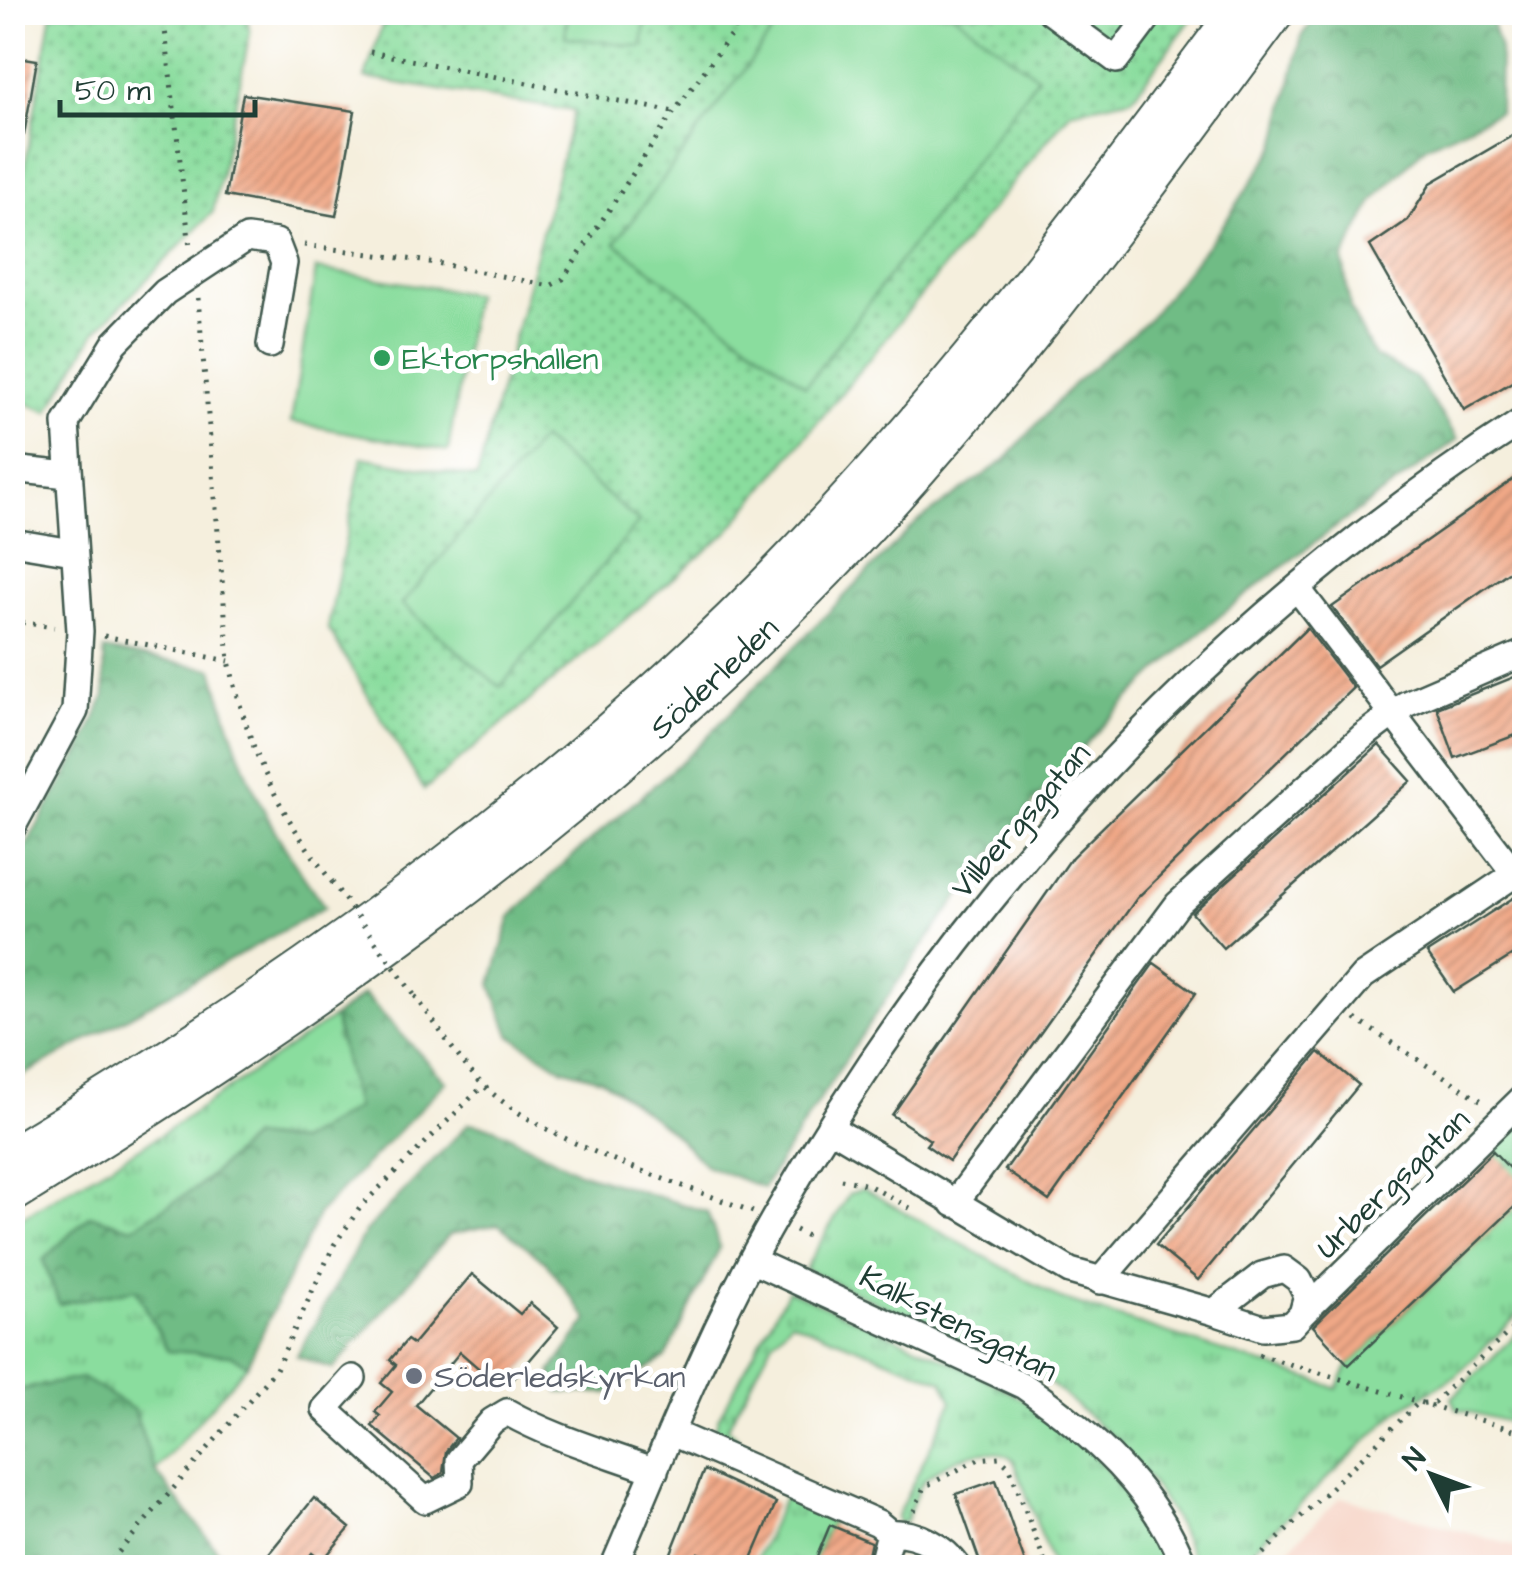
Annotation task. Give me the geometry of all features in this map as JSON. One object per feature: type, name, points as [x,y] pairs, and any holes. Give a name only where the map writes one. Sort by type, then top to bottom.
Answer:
[{"type":"highway","name":"Söderleden","points":[[12,1156],[244,1011],[420,887],[553,781],[679,670],[778,573],[928,410],[1032,284],[1238,12]]},
{"type":"highway","name":"Söderleden","points":[[12,1193],[256,1038],[434,914],[535,834],[704,688],[802,593],[953,429],[1059,301],[1275,12]]},
{"type":"street","points":[[1051,12],[1116,60],[1152,12]]},
{"type":"street","points":[[12,828],[75,711],[80,632],[66,423],[115,343],[165,292],[248,238],[276,242],[284,263],[270,345]]},
{"type":"street","name":"Vilbergsgatan","points":[[613,1568],[773,1220],[829,1127],[930,980],[1036,840],[1178,695],[1297,588],[1448,471],[1524,420]]},
{"type":"street","points":[[12,469],[67,462]]},
{"type":"street","points":[[12,542],[73,552]]},
{"type":"street","points":[[1100,1281],[1363,976],[1520,871],[1452,796],[1394,713],[1297,588]]},
{"type":"street","points":[[954,1204],[1178,904],[1394,713],[1430,691],[1524,653]]},
{"type":"street","name":"Urbergsgatan","points":[[1302,1314],[1524,1097]]},
{"type":"street","points":[[829,1127],[1070,1272],[1262,1328],[1292,1325],[1302,1314],[1306,1296],[1299,1280],[1284,1269],[1262,1275],[1214,1312]]},
{"type":"street","name":"Kalkstensgatan","points":[[752,1261],[996,1372],[1051,1404],[1108,1450],[1148,1500],[1185,1568]]},
{"type":"street","points":[[353,1378],[324,1409],[426,1500],[460,1483],[459,1460],[492,1421],[507,1412],[580,1448],[596,1448],[655,1472]]},
{"type":"street","points":[[672,1433],[945,1550],[960,1568]]},
{"type":"street","points":[[882,1568],[898,1533]]},
{"type":"path","points":[[276,242],[436,263],[550,286],[563,279],[674,112],[748,12]]},
{"type":"path","points":[[162,13],[195,274],[229,661],[262,773],[286,822],[484,1085],[558,1134],[809,1236]]},
{"type":"path","points":[[370,52],[674,112]]},
{"type":"path","points":[[12,620],[229,661]]},
{"type":"path","points":[[1336,1007],[1469,1090],[1504,1118]]},
{"type":"path","points":[[105,1568],[276,1369],[334,1245],[362,1205],[484,1085]]},
{"type":"path","points":[[841,1179],[868,1185],[916,1211]]},
{"type":"path","points":[[1248,1568],[1417,1404],[1434,1402],[1443,1395],[1524,1318]]},
{"type":"path","points":[[898,1533],[924,1487],[979,1459],[1000,1458],[1009,1466],[1047,1568]]},
{"type":"shaded area","points":[[1341,1497],[1515,1546],[1524,1557],[1524,1567],[1270,1567]]},
{"type":"green space","points":[[52,12],[246,13],[250,33],[213,212],[96,331],[48,412],[13,398],[13,234]]},
{"type":"green space","points":[[1319,12],[1489,13],[1500,50],[1499,112],[1426,146],[1374,200],[1343,260],[1350,308],[1374,356],[1416,378],[1458,439],[1292,559],[1212,623],[1082,748],[1031,806],[936,929],[763,1188],[705,1165],[670,1130],[601,1079],[561,1068],[510,1035],[491,984],[511,917],[560,867],[691,753],[916,523],[1005,460],[1073,384],[1146,322],[1221,228],[1276,146],[1302,35]]},
{"type":"green space","points":[[386,13],[1196,13],[1132,98],[1071,111],[728,532],[424,790],[328,628],[362,457],[477,478],[574,111],[365,78]]},
{"type":"green space","points":[[568,13],[646,13],[642,47],[565,37]]},
{"type":"green space","points":[[787,13],[952,13],[1038,77],[806,386],[615,243]]},
{"type":"green space","name":"Ektorpshallen","points":[[316,269],[474,294],[448,451],[291,422]]},
{"type":"green space","points":[[541,439],[639,522],[500,687],[402,604]]},
{"type":"green space","points":[[104,650],[213,669],[256,794],[285,848],[325,907],[13,1081],[13,868],[82,748],[105,696]]},
{"type":"green space","points":[[364,994],[446,1082],[319,1213],[247,1365],[231,1355],[168,1351],[136,1289],[59,1304],[43,1260],[90,1215],[132,1228],[198,1187],[252,1137],[298,1142],[356,1108],[334,1017]]},
{"type":"green space","points":[[334,1017],[357,1108],[298,1142],[252,1137],[198,1187],[132,1228],[136,1289],[168,1351],[231,1355],[247,1365],[155,1471],[134,1410],[82,1378],[13,1391],[12,1223],[153,1140]]},
{"type":"green space","points":[[1524,1108],[1524,1184],[1493,1152],[1476,1167],[1473,1160]]},
{"type":"green space","points":[[469,1123],[495,1128],[579,1172],[707,1212],[720,1247],[666,1357],[607,1393],[559,1392],[551,1372],[588,1320],[546,1262],[498,1224],[450,1234],[333,1369],[297,1356],[365,1232]]},
{"type":"green space","points":[[863,1189],[1061,1299],[1337,1388],[1349,1365],[1524,1198],[1524,1309],[1456,1376],[1400,1409],[1234,1567],[1196,1567],[1178,1525],[1149,1479],[1115,1439],[1050,1383],[805,1269],[849,1194]]},
{"type":"green space","points":[[788,1290],[946,1359],[1059,1424],[1113,1476],[1173,1567],[1053,1567],[1014,1461],[994,1452],[971,1454],[937,1470],[921,1486],[907,1520],[898,1524],[897,1516],[952,1402],[943,1381],[791,1321],[773,1341],[727,1428],[738,1438],[733,1443],[714,1434],[718,1419]]},
{"type":"green space","points":[[1524,1326],[1524,1426],[1457,1409],[1452,1398]]},
{"type":"green space","points":[[82,1378],[134,1410],[155,1471],[224,1559],[217,1567],[13,1567],[13,1391]]},
{"type":"green space","points":[[785,1496],[834,1517],[811,1567],[752,1568]]},
{"type":"building","points":[[12,56],[37,60],[24,135],[12,134]]},
{"type":"building","points":[[243,94],[355,111],[336,216],[225,196]]},
{"type":"building","points":[[1524,129],[1524,375],[1464,410],[1370,246],[1408,220],[1431,183]]},
{"type":"building","points":[[1524,472],[1524,561],[1376,665],[1332,607]]},
{"type":"building","points":[[1307,628],[1353,688],[1137,898],[949,1161],[926,1145],[930,1140],[892,1115],[1072,857]]},
{"type":"building","points":[[1524,673],[1524,732],[1455,758],[1437,708]]},
{"type":"building","points":[[1379,745],[1411,781],[1223,948],[1192,913]]},
{"type":"building","points":[[1524,891],[1524,948],[1454,992],[1427,953]]},
{"type":"building","points":[[1154,963],[1196,993],[1049,1201],[1005,1170]]},
{"type":"building","points":[[1319,1052],[1359,1085],[1198,1280],[1156,1245]]},
{"type":"building","points":[[1493,1151],[1524,1184],[1524,1198],[1349,1365],[1313,1326]]},
{"type":"building","name":"Söderledskyrkan","points":[[472,1274],[520,1314],[530,1303],[558,1327],[511,1382],[498,1372],[492,1380],[460,1352],[416,1405],[456,1438],[446,1451],[443,1473],[434,1478],[372,1426],[380,1416],[375,1412],[392,1392],[381,1383],[396,1365],[390,1360],[407,1340],[413,1344]]},
{"type":"building","points":[[704,1470],[776,1503],[748,1568],[731,1568],[698,1553],[692,1568],[665,1568]]},
{"type":"building","points":[[996,1480],[1027,1568],[982,1568],[956,1494]]},
{"type":"building","points":[[314,1498],[350,1528],[322,1561],[312,1553],[301,1568],[257,1568]]},
{"type":"building","points":[[830,1525],[871,1542],[865,1568],[812,1568]]},
{"type":"place","name":"Ektorpshallen","points":[[382,358]]},
{"type":"place","name":"Söderledskyrkan","points":[[414,1376]]}]
